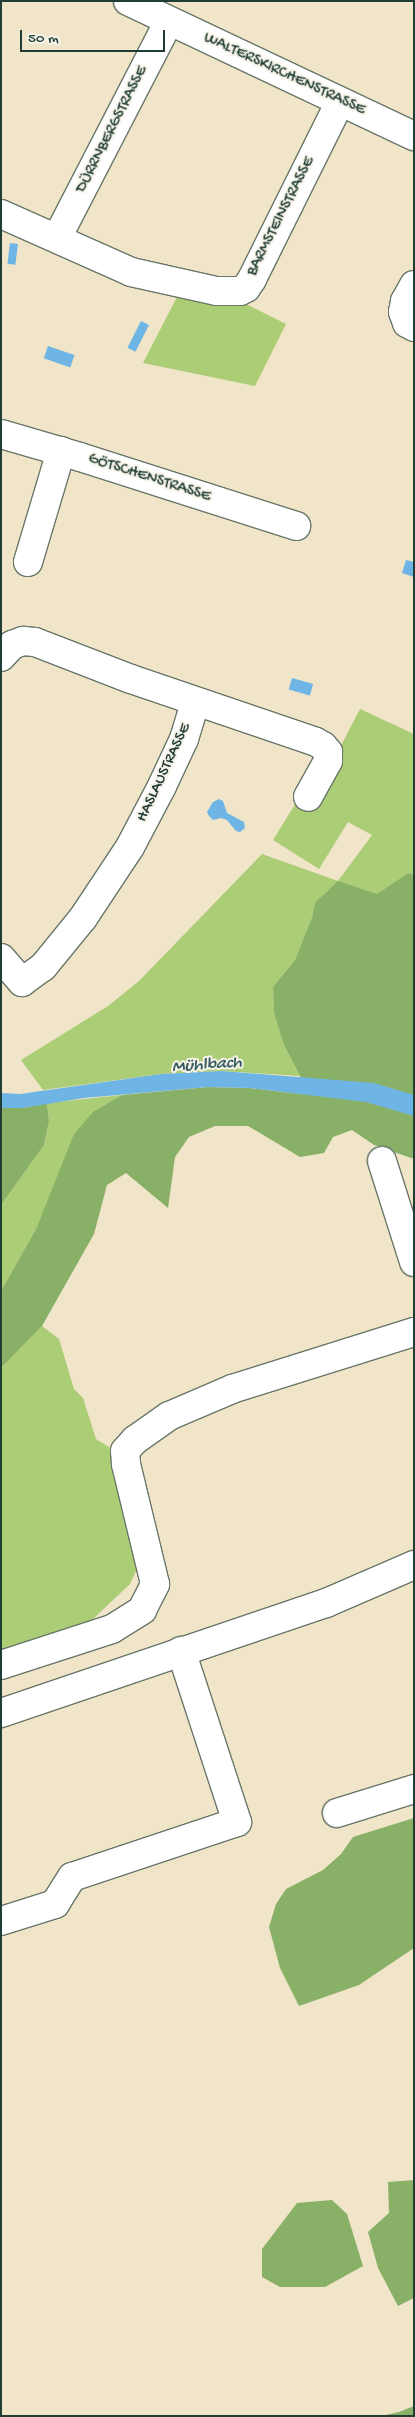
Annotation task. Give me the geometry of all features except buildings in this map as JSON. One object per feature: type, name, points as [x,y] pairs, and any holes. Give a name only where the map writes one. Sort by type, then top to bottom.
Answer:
[{"type":"street","name":"WALTERSKIRCHENSTRASSE","points":[[128,1],[414,136]]},
{"type":"street","name":"DÜRRNBERGSTRASSE","points":[[58,238],[169,21]]},
{"type":"street","name":"BARMSTEINSTRASSE","points":[[1,214],[131,272],[217,291],[240,291],[246,288],[252,279],[340,102]]},
{"type":"street","points":[[414,285],[405,301],[403,312],[407,323],[414,327]]},
{"type":"street","name":"GÖTSCHENSTRASSE","points":[[1,434],[61,451],[296,526]]},
{"type":"street","points":[[28,562],[61,451]]},
{"type":"street","name":"HASLAUSTRASSE","points":[[1,657],[12,645],[23,641],[35,642],[195,702],[184,739],[157,795],[130,847],[83,918],[42,967],[22,982],[1,958]]},
{"type":"street","points":[[195,702],[323,746],[328,752],[328,761],[308,797]]},
{"type":"street","points":[[382,1162],[414,1262]]},
{"type":"street","points":[[1,1665],[112,1629],[142,1610],[155,1584],[126,1464],[125,1450],[135,1440],[169,1416],[232,1389],[414,1332]]},
{"type":"street","points":[[1,1713],[326,1603],[414,1565]]},
{"type":"street","points":[[1,1922],[55,1904],[72,1877],[237,1822],[181,1651]]},
{"type":"street","points":[[337,1813],[414,1789]]},
{"type":"green space","points":[[179,293],[229,299],[246,304],[286,324],[255,386],[143,363]]},
{"type":"green space","points":[[360,709],[414,734],[414,875],[408,873],[377,894],[315,903],[312,917],[295,960],[273,987],[274,1013],[283,1043],[300,1076],[222,1071],[161,1074],[43,1090],[21,1060],[108,1006],[139,981],[262,854],[338,881],[372,835],[348,822],[319,869],[273,840],[302,793],[313,800]]},
{"type":"green space","points":[[408,873],[414,875],[414,1159],[374,1145],[352,1130],[333,1137],[324,1153],[300,1157],[248,1126],[215,1126],[189,1137],[175,1157],[168,1208],[126,1173],[107,1185],[94,1234],[42,1326],[1,1368],[1,1291],[37,1227],[74,1134],[94,1111],[122,1095],[208,1087],[249,1088],[300,1094],[300,1076],[283,1043],[274,1013],[273,987],[295,960],[312,917],[315,903],[338,881],[377,894]]},
{"type":"green space","points":[[122,1095],[94,1111],[37,1227],[1,1291],[1,1205],[44,1145],[49,1121],[47,1103]]},
{"type":"green space","points":[[47,1103],[49,1121],[44,1145],[1,1205],[1,1108],[22,1108]]},
{"type":"green space","points":[[42,1326],[59,1339],[74,1389],[83,1398],[96,1439],[109,1447],[118,1467],[139,1552],[136,1571],[130,1584],[75,1636],[1,1659],[1,1368]]},
{"type":"green space","points":[[414,1818],[414,1948],[359,1985],[299,2006],[280,1968],[269,1927],[276,1904],[286,1889],[323,1870],[341,1854],[353,1837]]},
{"type":"green space","points":[[414,2180],[414,2298],[398,2306],[378,2268],[368,2232],[389,2213],[388,2182]]},
{"type":"green space","points":[[332,2200],[347,2214],[363,2266],[325,2287],[280,2287],[262,2277],[262,2249],[297,2203]]},
{"type":"green space","points":[[414,2406],[414,2416],[381,2416],[399,2412]]},
{"type":"water","points":[[10,243],[18,244],[15,265],[7,264]]},
{"type":"water","points":[[141,321],[149,325],[135,352],[127,348]]},
{"type":"water","points":[[48,346],[74,355],[70,367],[44,358]]},
{"type":"water","points":[[406,560],[414,562],[414,577],[402,573]]},
{"type":"water","points":[[292,678],[313,684],[310,696],[289,690]]},
{"type":"water","points":[[219,799],[223,801],[227,813],[244,822],[245,828],[240,832],[236,831],[227,820],[221,818],[213,820],[209,816],[207,812],[213,802]]},
{"type":"water","points":[[222,1071],[374,1083],[414,1095],[414,1116],[366,1102],[249,1088],[208,1087],[84,1098],[22,1108],[1,1108],[1,1093],[20,1094],[161,1074]]},
{"type":"water label","name":"Mühlbach","points":[[207,1066]]}]
